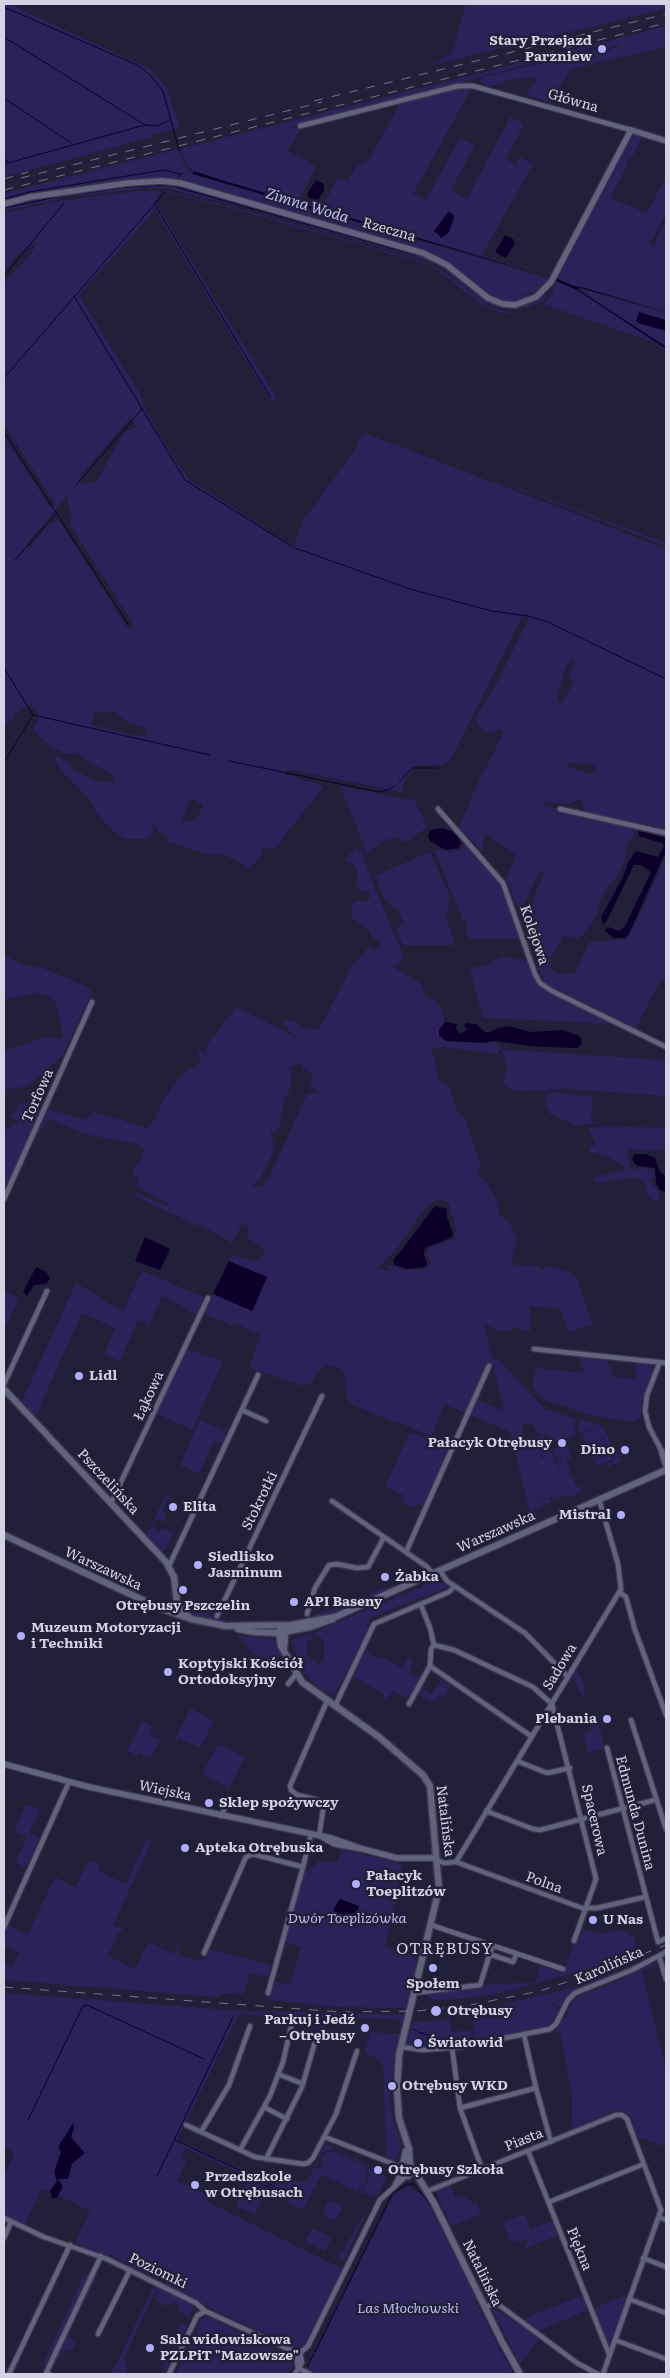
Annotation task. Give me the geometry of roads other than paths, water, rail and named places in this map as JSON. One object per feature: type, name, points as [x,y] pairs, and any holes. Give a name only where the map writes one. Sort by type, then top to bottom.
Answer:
[{"type":"main road","name":"Pszczelińska","points":[[4,1389],[169,1566],[174,1577],[180,1616]]},
{"type":"main road","name":"Warszawska","points":[[4,1535],[168,1612],[224,1626],[282,1630],[335,1617],[600,1500],[666,1468]]},
{"type":"main road","name":"Pszczelińska","points":[[177,1605],[191,1619]]},
{"type":"main road","points":[[168,1612],[177,1605]]},
{"type":"main road","name":"Natalińska","points":[[282,1630],[284,1649],[296,1674],[311,1690],[379,1737],[427,1779],[432,1794],[439,1889],[401,2048],[397,2100],[401,2126],[410,2150],[407,2170],[428,2191],[520,2374]]},
{"type":"street","name":"Główna","points":[[300,126],[458,86],[473,86],[666,141]]},
{"type":"street","name":"Rzeczna","points":[[4,204],[80,189],[144,182],[173,182],[428,255],[447,265],[480,293],[500,303],[514,305],[530,301],[541,294],[553,279],[630,130]]},
{"type":"street","name":"Kolejowa","points":[[438,809],[503,883],[535,974],[540,983],[552,991],[666,1046]]},
{"type":"street","points":[[560,809],[666,833]]},
{"type":"street","name":"Torfowa","points":[[4,1199],[92,1002]]},
{"type":"street","points":[[4,1384],[47,1291]]},
{"type":"street","name":"Łąkowa","points":[[111,1503],[208,1298]]},
{"type":"street","points":[[534,1349],[666,1363]]},
{"type":"street","points":[[660,1362],[645,1408],[649,1427],[666,1459]]},
{"type":"street","points":[[406,1552],[489,1366]]},
{"type":"street","points":[[169,1566],[258,1375]]},
{"type":"street","name":"Stokrotki","points":[[217,1616],[322,1396]]},
{"type":"street","points":[[242,1410],[266,1420]]},
{"type":"street","points":[[661,1451],[666,1468]]},
{"type":"street","points":[[600,1500],[621,1580],[619,1592],[626,1597],[638,1639],[666,1715]]},
{"type":"street","points":[[332,1501],[428,1567],[433,1574]]},
{"type":"street","points":[[307,1614],[315,1588],[328,1566],[337,1564],[357,1568],[368,1567],[384,1537]]},
{"type":"street","points":[[440,1571],[445,1580],[524,1632],[567,1676]]},
{"type":"street","points":[[335,1706],[374,1624],[449,1592],[455,1586]]},
{"type":"street","name":"Sadowa","points":[[456,1862],[619,1592]]},
{"type":"street","points":[[409,1704],[430,1666],[432,1647],[421,1605]]},
{"type":"street","points":[[432,1647],[454,1650],[533,1687],[551,1703]]},
{"type":"street","points":[[430,1666],[531,1736]]},
{"type":"street","points":[[288,1684],[296,1674]]},
{"type":"street","points":[[320,1836],[324,1804],[318,1800],[296,1795],[290,1786],[327,1701]]},
{"type":"street","name":"Spacerowa","points":[[551,1703],[570,1768],[596,1880],[574,1941]]},
{"type":"street","points":[[631,1720],[655,1800],[666,1829]]},
{"type":"street","name":"Edmunda Dunina","points":[[607,1748],[658,1942],[666,1938]]},
{"type":"street","points":[[517,1761],[547,1773],[570,1768]]},
{"type":"street","name":"Wiejska","points":[[4,1764],[68,1782],[320,1836],[357,1845],[363,1849],[397,1858],[433,1858],[437,1860]]},
{"type":"street","points":[[4,1927],[68,1782]]},
{"type":"street","points":[[486,1811],[533,1830],[540,1830],[622,1807],[655,1800]]},
{"type":"street","points":[[221,1816],[225,1807]]},
{"type":"street","points":[[268,1993],[304,1867],[311,1834]]},
{"type":"street","points":[[204,1953],[246,1856],[251,1854],[304,1867]]},
{"type":"street","name":"Polna","points":[[437,1860],[456,1862],[586,1909],[645,1897]]},
{"type":"street","points":[[431,1925],[492,1947],[563,1969]]},
{"type":"street","points":[[414,1993],[480,1985],[492,1947]]},
{"type":"street","name":"Karolińska","points":[[401,2048],[423,2050],[452,2048],[524,2035],[553,2027],[569,1999],[577,1992],[632,1970],[666,1952]]},
{"type":"street","points":[[489,1954],[513,1962],[516,1955]]},
{"type":"street","points":[[659,1956],[666,1979]]},
{"type":"street","points":[[201,2132],[229,2085],[250,2026]]},
{"type":"street","points":[[240,2150],[264,2108],[278,2074],[291,2027]]},
{"type":"street","points":[[266,2159],[303,2084],[317,2035]]},
{"type":"street","points":[[524,2035],[551,2142]]},
{"type":"street","points":[[452,2048],[460,2108],[482,2169]]},
{"type":"street","points":[[186,2125],[255,2157],[307,2163],[313,2158],[325,2137],[342,2098],[357,2051]]},
{"type":"street","points":[[278,2074],[303,2084]]},
{"type":"street","points":[[460,2108],[536,2088]]},
{"type":"street","points":[[264,2108],[287,2119]]},
{"type":"street","name":"Piasta","points":[[428,2191],[616,2115],[622,2115],[628,2120],[644,2164]]},
{"type":"street","points":[[295,2374],[302,2358],[299,2354],[305,2351],[311,2341],[379,2201],[395,2186],[407,2170],[325,2137]]},
{"type":"street","name":"Piękna","points":[[528,2151],[610,2355]]},
{"type":"street","points":[[549,2202],[644,2164],[660,2206],[659,2218],[643,2258],[603,2374]]},
{"type":"street","name":"Poziomki","points":[[4,2218],[70,2246],[101,2256],[196,2303],[205,2311],[299,2354]]},
{"type":"street","points":[[659,2218],[666,2220]]},
{"type":"street","points":[[4,2238],[12,2222]]},
{"type":"street","points":[[9,2374],[70,2246]]},
{"type":"street","points":[[48,2374],[101,2256]]},
{"type":"street","points":[[643,2258],[666,2267]]},
{"type":"street","points":[[98,2334],[130,2270]]},
{"type":"street","points":[[629,2299],[666,2313]]},
{"type":"street","points":[[485,2307],[494,2304],[499,2305],[577,2363],[598,2374]]},
{"type":"street","points":[[169,2374],[197,2316],[205,2311]]},
{"type":"street","points":[[615,2340],[666,2359]]},
{"type":"street","points":[[298,2368],[310,2374]]},
{"type":"water","points":[[194,171],[218,179],[551,277],[193,174]]},
{"type":"water","points":[[316,180],[324,184],[324,190],[319,199],[313,200],[307,194]]},
{"type":"water","points":[[448,212],[453,214],[454,218],[449,232],[442,238],[434,231]]},
{"type":"water","points":[[505,235],[513,239],[515,243],[506,258],[495,252]]},
{"type":"water","points":[[557,279],[574,286],[666,312],[581,288],[577,289],[665,346],[666,349],[577,290],[556,281]]},
{"type":"water","points":[[639,312],[666,320],[666,331],[638,323],[636,321]]},
{"type":"water","points":[[442,828],[451,831],[458,837],[461,842],[459,848],[445,850],[430,841],[428,836],[430,830]]},
{"type":"water","points":[[639,831],[666,838],[666,851],[629,934],[625,938],[613,938],[604,930],[608,927],[618,931],[624,928],[651,872],[641,865],[634,865],[603,925],[601,917],[623,877],[628,862],[636,851],[658,857],[664,846],[662,843],[638,836]]},
{"type":"water","points":[[445,1022],[457,1024],[456,1028],[460,1034],[467,1030],[464,1025],[467,1023],[476,1024],[485,1032],[509,1026],[530,1032],[563,1030],[580,1036],[582,1043],[577,1048],[571,1048],[529,1046],[495,1041],[484,1043],[446,1041],[439,1035],[439,1030]]},
{"type":"water","points":[[635,1154],[646,1154],[655,1158],[660,1172],[666,1177],[666,1192],[660,1190],[656,1184],[655,1168],[638,1166],[632,1158]]},
{"type":"water","points":[[435,1206],[447,1209],[447,1218],[453,1233],[452,1237],[425,1248],[424,1254],[427,1264],[425,1267],[407,1269],[394,1265],[393,1260]]},
{"type":"water","points":[[145,1237],[170,1249],[160,1270],[135,1261]]},
{"type":"water","points":[[229,1261],[267,1277],[252,1311],[213,1294]]},
{"type":"water","points":[[36,1267],[46,1272],[50,1279],[46,1284],[34,1285],[27,1296],[23,1292]]},
{"type":"water","points":[[340,1899],[359,1906],[355,1921],[333,1916],[334,1908]]},
{"type":"water","points":[[73,2123],[74,2128],[71,2137],[85,2153],[72,2164],[68,2179],[58,2179],[63,2186],[57,2198],[52,2198],[50,2191],[57,2181],[54,2172],[61,2152],[58,2147]]},
{"type":"waterway","name":"Zimna Woda","points":[[4,7],[137,65],[151,76],[163,91],[179,150]]},
{"type":"waterway","points":[[4,37],[145,125],[158,126],[171,119]]},
{"type":"waterway","points":[[4,98],[71,143]]},
{"type":"waterway","points":[[4,164],[145,125]]},
{"type":"waterway","points":[[4,159],[8,162]]},
{"type":"waterway","points":[[4,199],[29,192],[164,170],[181,174]]},
{"type":"waterway","points":[[178,177],[182,173]]},
{"type":"waterway","points":[[80,194],[127,187],[169,185],[415,255]]},
{"type":"waterway","points":[[4,378],[165,192]]},
{"type":"waterway","points":[[4,208],[61,196]]},
{"type":"waterway","points":[[4,276],[64,203]]},
{"type":"waterway","points":[[155,205],[271,398]]},
{"type":"waterway","points":[[74,296],[185,480],[291,546]]},
{"type":"waterway","points":[[77,484],[142,409]]},
{"type":"waterway","points":[[4,432],[128,624]]},
{"type":"waterway","points":[[15,560],[56,514]]},
{"type":"waterway","points":[[295,548],[413,590],[492,611],[528,616],[548,622],[666,679]]},
{"type":"waterway","points":[[4,668],[33,715],[4,762]]},
{"type":"waterway","points":[[33,715],[210,755]]},
{"type":"waterway","points":[[229,761],[379,792],[396,785]]},
{"type":"waterway","points":[[399,782],[412,768],[437,768]]},
{"type":"waterway","points":[[28,2120],[83,2006],[87,2005],[204,2059]]},
{"type":"waterway","points":[[157,2176],[233,2017]]},
{"type":"waterway","points":[[412,2029],[417,2031]]},
{"type":"waterway","points":[[419,2032],[436,2038]]},
{"type":"waterway","points":[[438,2038],[449,2043]]},
{"type":"waterway","points":[[175,2140],[260,2180]]},
{"type":"waterway","points":[[261,2180],[293,2195]]},
{"type":"waterway","points":[[340,2301],[392,2194],[406,2184],[414,2184],[432,2207]]},
{"type":"waterway","points":[[434,2193],[455,2238]]},
{"type":"waterway","points":[[443,2228],[474,2293]]},
{"type":"waterway","points":[[459,2245],[460,2249]]},
{"type":"waterway","points":[[463,2253],[485,2299]]},
{"type":"waterway","points":[[476,2298],[515,2374]]},
{"type":"waterway","points":[[315,2352],[339,2303]]},
{"type":"waterway","points":[[492,2313],[521,2369]]},
{"type":"waterway","points":[[168,2370],[188,2328]]},
{"type":"waterway","points":[[307,2367],[314,2354]]},
{"type":"railway","points":[[314,101],[666,14]]},
{"type":"railway","points":[[4,190],[666,23]]},
{"type":"railway","points":[[21,178],[322,102]]},
{"type":"railway","points":[[4,179],[28,172]]},
{"type":"railway","points":[[4,1987],[341,2012],[417,2011],[470,2005],[540,1991],[608,1968],[666,1945]]},
{"type":"place","name":"Stary Przejazd Parzniew","points":[[602,49]]},
{"type":"place","name":"Lidl","points":[[79,1376]]},
{"type":"place","name":"Pałacyk Otrębusy","points":[[562,1443]]},
{"type":"place","name":"Dino","points":[[625,1450]]},
{"type":"place","name":"Elita","points":[[173,1507]]},
{"type":"place","name":"Mistral","points":[[621,1515]]},
{"type":"place","name":"Siedlisko Jasminum","points":[[198,1565]]},
{"type":"place","name":"Żabka","points":[[385,1577]]},
{"type":"place","name":"Otrębusy Pszczelin","points":[[183,1590]]},
{"type":"place","name":"API Baseny","points":[[294,1602]]},
{"type":"place","name":"Muzeum Motoryzacji i Techniki","points":[[21,1636]]},
{"type":"place","name":"Koptyjski Kościół Ortodoksyjny","points":[[168,1672]]},
{"type":"place","name":"Plebania","points":[[607,1719]]},
{"type":"place","name":"Sklep spożywczy","points":[[209,1803]]},
{"type":"place","name":"Apteka Otrębuska","points":[[185,1848]]},
{"type":"place","name":"Pałacyk Toeplitzów","points":[[356,1884]]},
{"type":"place","name":"U Nas","points":[[593,1920]]},
{"type":"place","name":"Społem","points":[[433,1968]]},
{"type":"place","name":"Otrębusy","points":[[436,2011]]},
{"type":"place","name":"Parkuj i Jedź – Otrębusy","points":[[365,2028]]},
{"type":"place","name":"Światowid","points":[[418,2043]]},
{"type":"place","name":"Otrębusy WKD","points":[[392,2086]]},
{"type":"place","name":"Otrębusy Szkoła","points":[[378,2170]]},
{"type":"place","name":"Przedszkole w Otrębusach","points":[[195,2185]]},
{"type":"place","name":"Sala widowiskowa PZLPiT \"Mazowsze\"","points":[[150,2348]]},
{"type":"district","name":"OTRĘBUSY","points":[[445,1949]]},
{"type":"park label","name":"Dwór Toeplizówka","points":[[347,1919]]},
{"type":"park label","name":"Las Młochowski","points":[[408,2309]]}]
